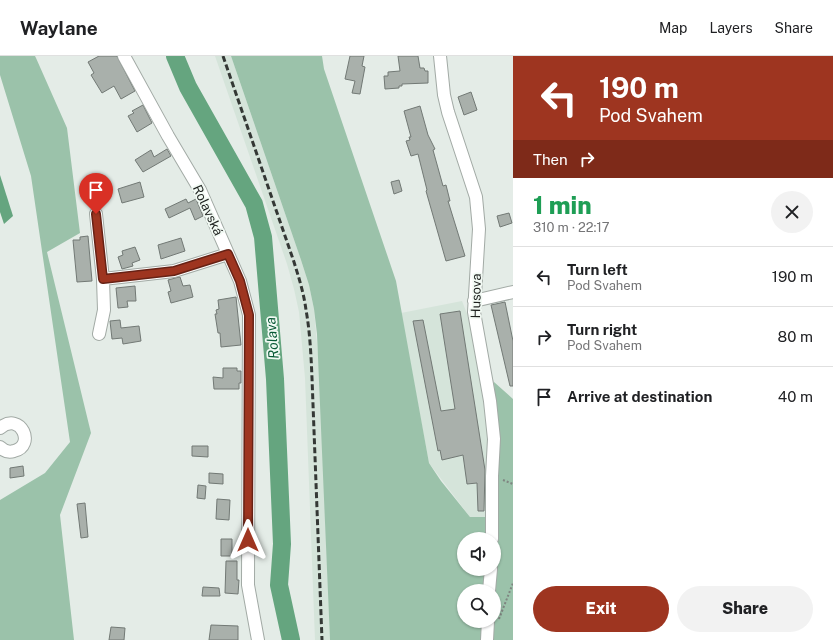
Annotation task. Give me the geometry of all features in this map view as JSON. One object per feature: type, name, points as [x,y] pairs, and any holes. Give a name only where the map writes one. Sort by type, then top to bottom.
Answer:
[{"type":"street","name":"Rolavská","points":[[124,56],[200,190],[240,281],[249,315],[248,586],[258,640]]},
{"type":"street","name":"Husova","points":[[440,56],[444,95],[448,112],[476,197],[479,229],[474,301],[476,323],[490,401],[494,439],[492,476],[492,532]]},
{"type":"street","points":[[96,214],[103,279],[104,310],[99,334]]},
{"type":"street","points":[[103,279],[174,271],[228,254]]},
{"type":"street","points":[[474,301],[513,292]]},
{"type":"street","points":[[0,427],[10,423],[16,424],[22,428],[25,435],[23,446],[17,451],[10,452],[0,449]]},
{"type":"street","points":[[487,640],[491,628]]},
{"type":"path","points":[[501,606],[513,583]]},
{"type":"shaded area","points":[[0,56],[35,56],[67,128],[80,233],[47,252],[91,433],[60,515],[74,640],[0,640],[0,500],[45,473],[70,442],[31,176],[0,75]]},
{"type":"shaded area","points":[[215,56],[231,56],[301,260],[309,285],[314,309],[320,378],[330,640],[315,640],[305,378],[299,312],[287,264]]},
{"type":"shaded area","points":[[231,56],[322,56],[324,69],[396,281],[429,463],[441,481],[470,517],[498,517],[494,382],[513,399],[513,640],[330,640],[317,334],[309,285]]},
{"type":"shaded area","points":[[0,175],[13,216],[4,224],[0,212]]},
{"type":"shaded area","points":[[462,301],[494,382],[498,517],[470,517],[429,463],[401,313]]},
{"type":"building","points":[[99,56],[117,56],[135,91],[121,99],[114,86],[102,93],[91,75],[94,73],[88,62]]},
{"type":"building","points":[[350,56],[364,56],[362,66],[365,67],[360,94],[352,93],[355,81],[345,79]]},
{"type":"building","points":[[398,56],[418,56],[420,68],[424,68],[425,71],[428,71],[428,83],[402,84],[399,88],[385,89],[384,76],[388,76],[388,72],[400,71]]},
{"type":"building","points":[[471,92],[477,110],[464,115],[458,97]]},
{"type":"building","points":[[143,105],[152,123],[137,132],[128,116],[134,113],[132,111]]},
{"type":"building","points":[[420,106],[428,135],[435,149],[433,150],[443,186],[446,185],[450,201],[448,201],[465,256],[446,261],[426,191],[418,154],[411,156],[406,141],[410,140],[409,137],[411,137],[404,111]]},
{"type":"building","points":[[167,149],[171,156],[143,172],[135,160],[151,150],[154,157]]},
{"type":"building","points":[[399,180],[402,191],[394,194],[391,182]]},
{"type":"building","points":[[140,182],[144,197],[122,203],[118,189]]},
{"type":"building","points":[[186,199],[188,203],[196,199],[203,216],[195,220],[190,208],[169,218],[165,209]]},
{"type":"building","points":[[509,213],[512,223],[500,227],[497,216]]},
{"type":"building","points":[[88,236],[92,281],[77,282],[73,240],[80,240],[80,237]]},
{"type":"building","points":[[181,238],[185,251],[161,259],[158,245]]},
{"type":"building","points":[[135,247],[140,260],[132,263],[133,266],[122,269],[118,257],[123,255],[122,251]]},
{"type":"building","points":[[180,277],[183,286],[190,285],[193,297],[171,303],[168,292],[171,291],[168,280]]},
{"type":"building","points":[[135,286],[136,301],[127,301],[128,307],[118,308],[116,288]]},
{"type":"building","points":[[236,297],[241,345],[221,347],[220,333],[218,333],[215,314],[217,314],[216,310],[219,309],[218,300]]},
{"type":"building","points":[[505,302],[513,341],[513,386],[510,386],[491,305]]},
{"type":"building","points":[[460,311],[485,470],[484,511],[478,511],[477,483],[467,484],[463,455],[442,460],[440,450],[438,451],[413,321],[423,320],[441,411],[455,409],[440,314]]},
{"type":"building","points":[[120,320],[121,328],[139,326],[141,341],[123,344],[122,338],[112,339],[110,321]]},
{"type":"building","points":[[223,368],[237,368],[237,371],[241,371],[241,383],[239,383],[239,389],[214,389],[213,377],[223,378]]},
{"type":"building","points":[[192,446],[208,446],[208,457],[192,456]]},
{"type":"building","points":[[23,466],[24,476],[10,478],[10,468]]},
{"type":"building","points":[[209,473],[223,474],[223,484],[209,483]]},
{"type":"building","points":[[198,485],[206,486],[205,499],[197,498]]},
{"type":"building","points":[[217,499],[230,500],[229,520],[216,519]]},
{"type":"building","points":[[85,503],[88,537],[81,538],[77,504]]},
{"type":"building","points":[[221,539],[232,539],[232,556],[221,556]]},
{"type":"building","points":[[226,561],[237,561],[237,580],[239,580],[238,594],[225,593]]},
{"type":"building","points":[[203,587],[219,588],[220,596],[202,596]]},
{"type":"building","points":[[211,625],[238,626],[238,640],[209,640]]},
{"type":"building","points":[[111,627],[125,628],[124,640],[109,640]]},
{"type":"waterway","name":"Rolava","points":[[175,56],[188,87],[254,204],[263,237],[275,379],[282,544],[279,585],[291,640]]},
{"type":"railway","points":[[223,56],[294,262],[305,304],[311,361],[322,640]]},
{"type":"route","points":[[96,214],[103,279],[174,271],[228,254],[240,281],[249,315],[248,540]]}]
